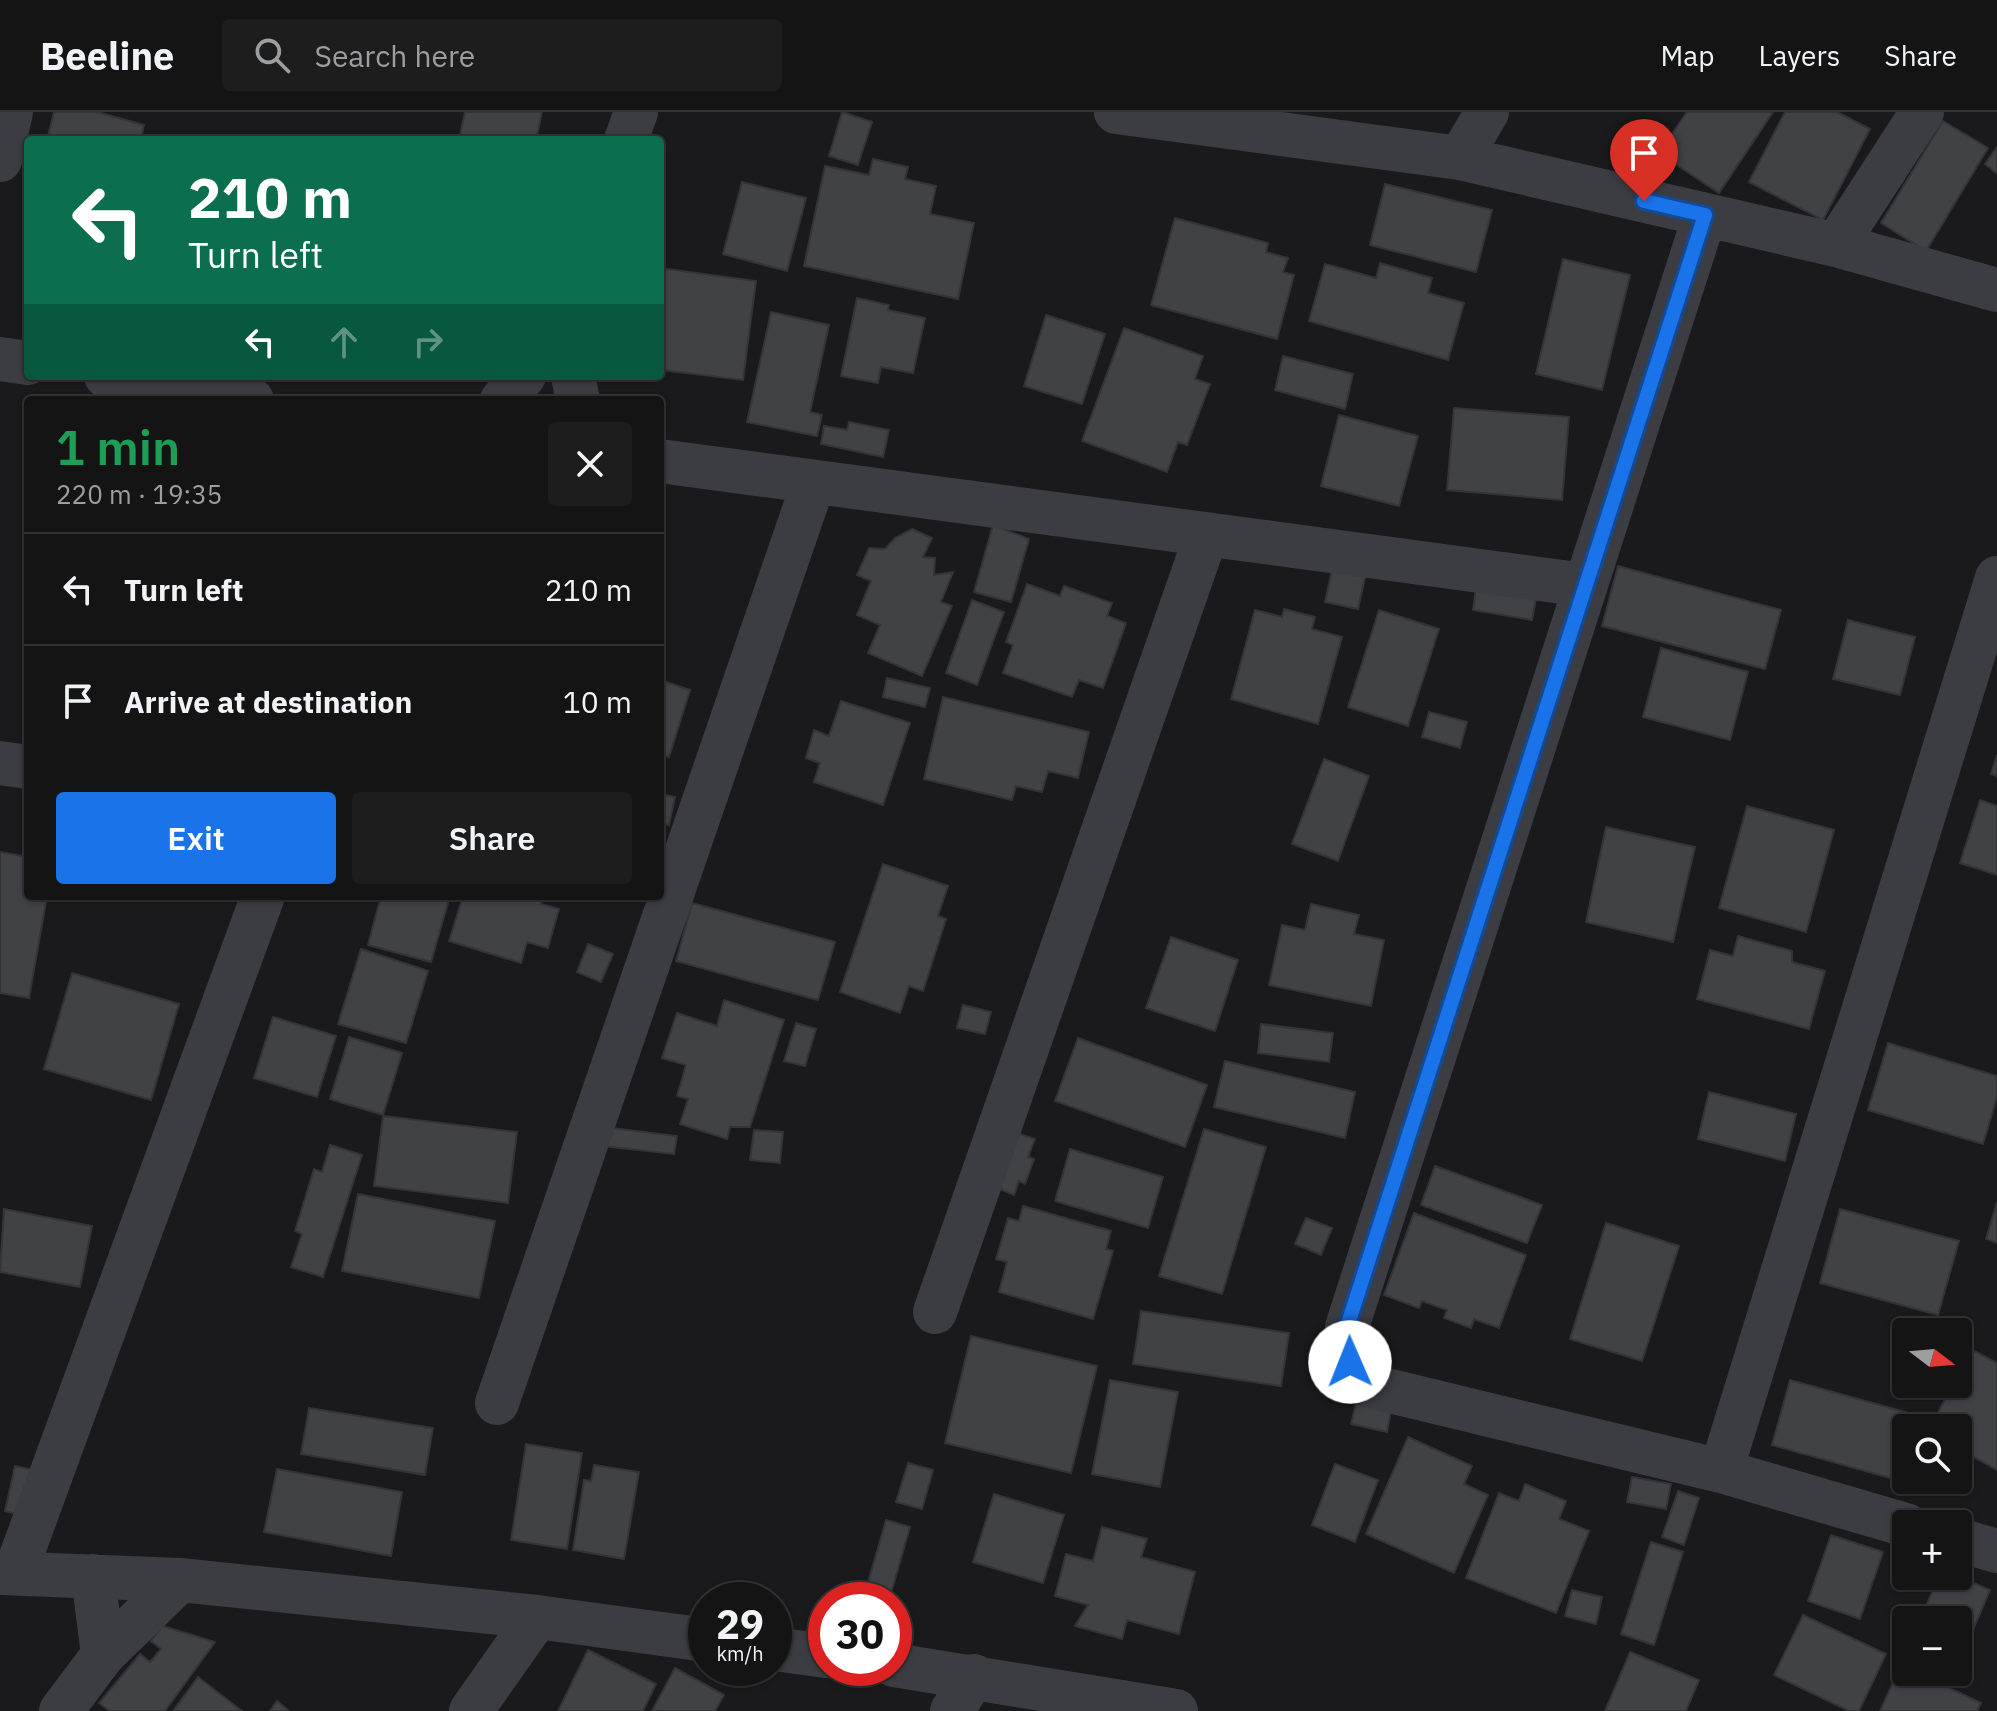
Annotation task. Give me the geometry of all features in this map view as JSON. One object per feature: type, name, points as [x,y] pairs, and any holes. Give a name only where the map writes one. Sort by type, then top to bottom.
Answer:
[{"type":"street","points":[[0,160],[11,112]]},
{"type":"street","points":[[627,136],[636,112]]},
{"type":"street","points":[[1116,112],[1460,158],[1836,245],[1997,290]]},
{"type":"street","points":[[1460,158],[1487,112]]},
{"type":"street","points":[[1836,245],[1922,112]]},
{"type":"street","points":[[1705,215],[1347,1327],[1350,1362],[1374,1387],[1721,1471],[1892,1521]]},
{"type":"street","points":[[0,359],[24,362]]},
{"type":"street","points":[[130,380],[228,396]]},
{"type":"street","points":[[506,396],[520,380]]},
{"type":"street","points":[[664,462],[813,484],[1585,585]]},
{"type":"street","points":[[497,1403],[813,484]]},
{"type":"street","points":[[935,1312],[1206,536]]},
{"type":"street","points":[[1721,1471],[1997,578]]},
{"type":"street","points":[[0,763],[24,766]]},
{"type":"street","points":[[261,900],[8,1573],[180,1580],[537,1617],[688,1638]]},
{"type":"street","points":[[1972,1544],[1997,1551]]},
{"type":"street","points":[[93,1576],[103,1655]]},
{"type":"street","points":[[61,1711],[103,1655],[180,1580]]},
{"type":"street","points":[[471,1711],[537,1617]]},
{"type":"street","points":[[912,1672],[963,1693],[1176,1711]]},
{"type":"building","points":[[54,112],[97,112],[144,125],[141,136],[48,136]]},
{"type":"building","points":[[465,112],[542,112],[537,136],[460,136]]},
{"type":"building","points":[[842,112],[872,122],[858,165],[829,156]]},
{"type":"building","points":[[1687,112],[1773,112],[1719,193],[1659,153]]},
{"type":"building","points":[[1785,112],[1837,112],[1870,129],[1823,220],[1749,182]]},
{"type":"building","points":[[1943,121],[1988,148],[1926,251],[1881,223]]},
{"type":"building","points":[[1997,147],[1997,171],[1996,173],[1985,164]]},
{"type":"building","points":[[873,159],[908,167],[905,179],[936,186],[930,214],[974,223],[958,299],[804,266],[825,166],[869,175]]},
{"type":"building","points":[[742,182],[806,198],[787,271],[723,254]]},
{"type":"building","points":[[1385,184],[1492,210],[1476,272],[1370,245]]},
{"type":"building","points":[[1175,218],[1268,243],[1266,252],[1288,258],[1283,272],[1294,275],[1277,339],[1151,305]]},
{"type":"building","points":[[1563,259],[1630,275],[1602,390],[1536,374]]},
{"type":"building","points":[[1380,263],[1432,278],[1428,293],[1464,303],[1448,360],[1309,321],[1325,264],[1376,278]]},
{"type":"building","points":[[664,269],[756,281],[743,380],[664,370]]},
{"type":"building","points":[[857,298],[889,305],[888,310],[925,318],[913,373],[881,367],[878,383],[841,376]]},
{"type":"building","points":[[771,312],[829,325],[810,412],[822,415],[817,436],[747,422]]},
{"type":"building","points":[[1046,315],[1105,334],[1082,404],[1024,386]]},
{"type":"building","points":[[1124,328],[1203,356],[1195,379],[1210,384],[1187,445],[1178,442],[1167,472],[1082,441]]},
{"type":"building","points":[[1283,356],[1353,374],[1345,409],[1275,390]]},
{"type":"building","points":[[1454,408],[1569,417],[1562,500],[1447,490]]},
{"type":"building","points":[[1339,415],[1418,436],[1399,506],[1321,486]]},
{"type":"building","points":[[849,422],[889,430],[883,457],[821,444],[824,426],[847,430]]},
{"type":"building","points":[[993,525],[1029,539],[1011,602],[974,592]]},
{"type":"building","points":[[912,529],[932,538],[923,557],[935,558],[934,575],[953,572],[941,602],[952,606],[922,676],[868,653],[880,625],[857,615],[871,581],[857,575],[869,548],[885,549],[895,538]]},
{"type":"building","points":[[1333,565],[1366,573],[1358,609],[1325,602]]},
{"type":"building","points":[[1618,566],[1781,610],[1765,669],[1602,626]]},
{"type":"building","points":[[1027,584],[1060,596],[1064,586],[1112,603],[1107,616],[1126,623],[1103,688],[1079,680],[1072,697],[1003,673],[1013,645],[1006,642]]},
{"type":"building","points":[[1476,588],[1536,598],[1532,620],[1473,610]]},
{"type":"building","points":[[972,600],[1004,612],[977,685],[946,673]]},
{"type":"building","points":[[1284,609],[1315,617],[1312,629],[1342,637],[1318,724],[1231,699],[1255,610],[1282,617]]},
{"type":"building","points":[[1379,610],[1439,629],[1408,726],[1348,707]]},
{"type":"building","points":[[1848,620],[1915,637],[1900,695],[1833,679]]},
{"type":"building","points":[[1661,648],[1748,672],[1730,740],[1643,717]]},
{"type":"building","points":[[887,678],[930,688],[925,707],[883,697]]},
{"type":"building","points":[[664,681],[690,690],[669,757],[664,756]]},
{"type":"building","points":[[943,697],[1089,732],[1078,778],[1048,771],[1042,792],[1016,786],[1012,800],[924,779]]},
{"type":"building","points":[[841,701],[910,723],[883,805],[814,782],[820,763],[806,758],[814,730],[829,736]]},
{"type":"building","points":[[1429,712],[1467,722],[1460,748],[1422,737]]},
{"type":"building","points":[[1997,755],[1997,776],[1991,774]]},
{"type":"building","points":[[1324,759],[1369,776],[1338,861],[1292,844]]},
{"type":"building","points":[[664,795],[675,797],[669,825],[664,824]]},
{"type":"building","points":[[1980,800],[1997,806],[1997,875],[1960,863]]},
{"type":"building","points":[[1747,806],[1834,830],[1806,932],[1719,908]]},
{"type":"building","points":[[1606,827],[1695,847],[1673,942],[1586,922]]},
{"type":"building","points":[[0,852],[24,856],[24,900],[46,900],[29,998],[0,993]]},
{"type":"building","points":[[883,864],[948,886],[938,916],[946,919],[923,991],[909,986],[900,1013],[840,992]]},
{"type":"building","points":[[380,900],[449,900],[431,962],[368,945]]},
{"type":"building","points":[[462,900],[542,900],[541,904],[559,909],[548,948],[527,942],[521,963],[449,941]]},
{"type":"building","points":[[692,903],[835,942],[818,1000],[676,961]]},
{"type":"building","points":[[1311,904],[1359,915],[1354,934],[1384,940],[1371,1006],[1269,985],[1282,925],[1305,930]]},
{"type":"building","points":[[1738,936],[1792,951],[1792,962],[1825,971],[1809,1029],[1697,999],[1710,950],[1733,956]]},
{"type":"building","points":[[1171,937],[1238,960],[1215,1031],[1146,1008]]},
{"type":"building","points":[[588,944],[613,954],[601,982],[577,972]]},
{"type":"building","points":[[361,949],[428,971],[406,1043],[338,1024]]},
{"type":"building","points":[[72,973],[179,1004],[151,1100],[44,1069]]},
{"type":"building","points":[[724,1000],[784,1020],[750,1127],[730,1127],[727,1139],[680,1124],[688,1099],[677,1096],[686,1065],[662,1058],[677,1013],[717,1026]]},
{"type":"building","points":[[963,1005],[991,1012],[985,1034],[957,1028]]},
{"type":"building","points":[[273,1017],[336,1036],[317,1097],[254,1078]]},
{"type":"building","points":[[796,1023],[816,1029],[805,1066],[784,1061]]},
{"type":"building","points":[[1261,1024],[1333,1033],[1329,1062],[1258,1053]]},
{"type":"building","points":[[349,1037],[402,1053],[383,1115],[330,1099]]},
{"type":"building","points":[[1078,1038],[1207,1085],[1185,1147],[1055,1101]]},
{"type":"building","points":[[1888,1043],[1997,1076],[1997,1097],[1983,1144],[1868,1110]]},
{"type":"building","points":[[1225,1061],[1355,1092],[1345,1138],[1214,1107]]},
{"type":"building","points":[[1709,1092],[1796,1114],[1785,1161],[1698,1139]]},
{"type":"building","points":[[383,1116],[517,1132],[508,1203],[374,1186]]},
{"type":"building","points":[[604,1127],[677,1136],[674,1154],[602,1146]]},
{"type":"building","points":[[1204,1129],[1266,1147],[1222,1294],[1159,1276]]},
{"type":"building","points":[[754,1130],[783,1132],[780,1163],[750,1160]]},
{"type":"building","points":[[1012,1131],[1035,1139],[1028,1157],[1034,1159],[1025,1184],[1019,1181],[1014,1195],[992,1186]]},
{"type":"building","points":[[330,1145],[362,1155],[323,1277],[291,1267],[302,1234],[295,1231],[314,1169],[322,1172]]},
{"type":"building","points":[[1070,1149],[1163,1177],[1148,1228],[1055,1201]]},
{"type":"building","points":[[1435,1166],[1542,1205],[1527,1243],[1421,1205]]},
{"type":"building","points":[[358,1194],[495,1221],[479,1298],[342,1271]]},
{"type":"building","points":[[1997,1202],[1997,1243],[1986,1239]]},
{"type":"building","points":[[1023,1206],[1111,1231],[1106,1249],[1113,1251],[1093,1319],[999,1292],[1007,1262],[996,1259],[1008,1218],[1019,1221]]},
{"type":"building","points":[[4,1209],[92,1226],[80,1287],[0,1272]]},
{"type":"building","points":[[1840,1209],[1959,1241],[1938,1315],[1820,1283]]},
{"type":"building","points":[[1414,1213],[1526,1255],[1499,1328],[1474,1319],[1471,1328],[1444,1318],[1447,1310],[1422,1301],[1419,1308],[1384,1295]]},
{"type":"building","points":[[1306,1218],[1332,1228],[1321,1255],[1295,1244]]},
{"type":"building","points":[[1606,1223],[1679,1246],[1642,1361],[1570,1339]]},
{"type":"building","points":[[1141,1311],[1289,1333],[1281,1386],[1133,1364]]},
{"type":"building","points":[[971,1336],[1097,1366],[1071,1473],[945,1443]]},
{"type":"building","points":[[1972,1350],[1997,1363],[1997,1470],[1972,1456],[1972,1414],[1937,1414],[1946,1398],[1972,1398]]},
{"type":"building","points":[[1110,1380],[1178,1392],[1160,1487],[1092,1474]]},
{"type":"building","points":[[1790,1380],[1912,1414],[1892,1414],[1892,1478],[1772,1445]]},
{"type":"building","points":[[1356,1403],[1391,1411],[1387,1432],[1351,1424]]},
{"type":"building","points":[[309,1408],[433,1428],[425,1475],[301,1454]]},
{"type":"building","points":[[1408,1437],[1472,1466],[1464,1484],[1488,1495],[1454,1573],[1366,1534]]},
{"type":"building","points":[[526,1444],[582,1453],[567,1549],[511,1540]]},
{"type":"building","points":[[908,1463],[933,1470],[922,1509],[896,1502]]},
{"type":"building","points":[[1335,1464],[1378,1480],[1355,1542],[1312,1525]]},
{"type":"building","points":[[594,1465],[639,1472],[624,1559],[573,1550],[584,1480],[591,1481]]},
{"type":"building","points":[[15,1466],[37,1471],[26,1516],[5,1511]]},
{"type":"building","points":[[277,1469],[402,1492],[391,1556],[264,1532]]},
{"type":"building","points":[[1632,1477],[1671,1484],[1666,1509],[1627,1502]]},
{"type":"building","points":[[1525,1484],[1566,1501],[1559,1519],[1589,1531],[1556,1613],[1466,1578],[1499,1493],[1519,1501]]},
{"type":"building","points":[[1678,1491],[1699,1498],[1684,1545],[1662,1537]]},
{"type":"building","points":[[994,1494],[1064,1515],[1043,1583],[973,1562]]},
{"type":"building","points":[[886,1520],[910,1527],[894,1582],[868,1582]]},
{"type":"building","points":[[1102,1527],[1147,1539],[1141,1557],[1195,1572],[1179,1634],[1127,1620],[1122,1639],[1075,1626],[1088,1605],[1055,1596],[1066,1554],[1093,1561]]},
{"type":"building","points":[[1831,1535],[1883,1552],[1860,1619],[1808,1601]]},
{"type":"building","points":[[1651,1542],[1683,1552],[1654,1645],[1621,1634]]},
{"type":"building","points":[[1972,1582],[1990,1590],[1972,1632],[1972,1606],[1926,1606],[1933,1590],[1972,1590]]},
{"type":"building","points":[[1572,1590],[1602,1597],[1596,1624],[1565,1616]]},
{"type":"building","points":[[1803,1615],[1886,1654],[1859,1711],[1849,1711],[1774,1675]]},
{"type":"building","points":[[163,1626],[215,1642],[165,1711],[110,1711],[99,1703],[140,1654],[150,1662],[161,1649],[151,1641]]},
{"type":"building","points":[[588,1650],[656,1684],[643,1711],[558,1711]]},
{"type":"building","points":[[1630,1652],[1699,1680],[1686,1711],[1605,1711]]},
{"type":"building","points":[[675,1668],[688,1675],[688,1686],[708,1686],[724,1695],[715,1711],[652,1711]]},
{"type":"building","points":[[198,1677],[242,1711],[173,1711]]},
{"type":"building","points":[[1892,1685],[1945,1686],[1981,1703],[1977,1711],[1880,1711]]},
{"type":"building","points":[[277,1701],[289,1711],[270,1711]]},
{"type":"route","points":[[1350,1362],[1347,1327],[1705,215],[1644,201]]}]
